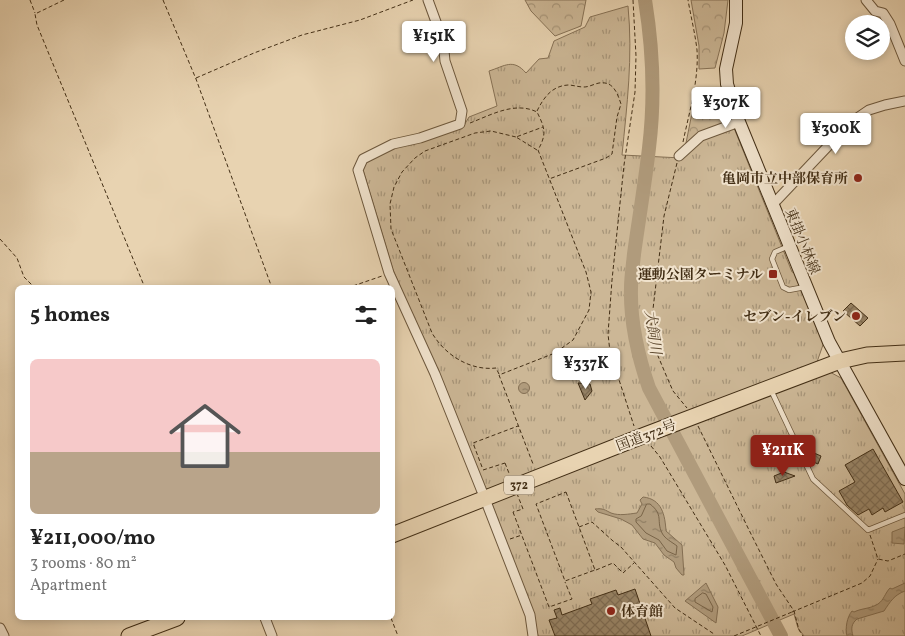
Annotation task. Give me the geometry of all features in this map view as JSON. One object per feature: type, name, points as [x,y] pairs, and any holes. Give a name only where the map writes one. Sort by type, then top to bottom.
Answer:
[{"type":"highway","name":"国道372号","points":[[395,533],[840,361],[867,355],[905,353]]},
{"type":"highway","points":[[129,636],[173,620]]},
{"type":"main road","name":"東掛小林線","points":[[736,0],[736,22],[726,69],[727,84],[738,122],[828,342],[905,479]]},
{"type":"street","points":[[394,285],[389,273],[358,170],[363,160],[393,144],[420,138],[460,124],[462,112],[446,61],[443,42],[428,0]]},
{"type":"street","points":[[866,0],[875,11],[883,13],[890,24],[905,61]]},
{"type":"street","points":[[771,203],[777,200],[850,123],[869,110],[905,101]]},
{"type":"street","points":[[679,156],[701,136],[738,122]]},
{"type":"street","points":[[395,286],[435,374],[485,498],[530,615],[533,636]]},
{"type":"street","points":[[266,620],[272,636]]},
{"type":"street","points":[[0,628],[4,636]]},
{"type":"lane","points":[[789,246],[775,252],[772,259],[783,287],[789,290],[806,287]]},
{"type":"lane","points":[[770,389],[812,480],[868,530],[905,515]]},
{"type":"path","points":[[30,0],[37,25],[144,285]]},
{"type":"path","points":[[35,14],[64,0]]},
{"type":"path","points":[[163,0],[196,79],[271,285]]},
{"type":"path","points":[[196,79],[254,53],[294,38],[360,20],[413,0]]},
{"type":"path","points":[[633,0],[636,56],[635,92],[624,165],[612,280],[608,334],[612,361],[624,400],[642,436],[660,458],[725,565],[761,636]]},
{"type":"path","points":[[688,0],[697,51],[695,83],[664,216],[651,326],[658,356],[673,392],[690,418],[776,584],[793,612],[803,636]]},
{"type":"path","points":[[537,112],[548,93],[566,85],[583,87],[607,83],[614,87],[621,104],[617,117],[612,154],[606,158],[549,179]]},
{"type":"path","points":[[464,125],[516,107],[528,107],[537,112],[544,127],[545,132],[538,150]]},
{"type":"path","points":[[516,137],[544,127]]},
{"type":"path","points":[[499,374],[555,353],[573,340],[589,310],[591,292],[586,272],[538,150],[516,137],[491,131],[475,132],[425,151],[415,158],[402,172],[394,187],[390,204],[390,229],[432,333],[439,345],[465,363],[486,370],[496,368],[534,464]]},
{"type":"path","points":[[0,239],[17,258],[24,277],[32,285]]},
{"type":"path","points":[[355,285],[389,273]]},
{"type":"path","points":[[519,426],[473,443],[484,471],[505,463],[523,509],[513,512],[549,607],[572,599],[536,504],[566,492],[595,570]]},
{"type":"path","points":[[579,527],[592,522],[612,542],[621,547],[675,608],[714,634]]},
{"type":"path","points":[[734,636],[862,583],[870,576],[878,559],[868,530]]},
{"type":"path","points":[[502,542],[522,535]]},
{"type":"path","points":[[878,559],[888,561],[905,554]]},
{"type":"path","points":[[565,581],[613,563],[624,573],[635,562]]},
{"type":"path","points":[[392,620],[398,636]]},
{"type":"green space","points":[[525,0],[586,0],[581,26],[555,36],[531,11]]},
{"type":"green space","points":[[691,0],[728,0],[724,33],[715,68],[699,69],[699,46]]},
{"type":"green space","points":[[628,6],[630,62],[622,155],[682,158],[702,139],[734,128],[792,272],[796,273],[824,342],[817,362],[821,373],[828,371],[841,378],[905,494],[905,636],[804,636],[798,628],[794,614],[742,636],[538,636],[534,619],[487,490],[483,488],[451,403],[393,270],[363,170],[366,163],[392,148],[463,127],[469,117],[497,106],[489,71],[504,65],[513,64],[526,73],[539,59],[548,58],[554,41],[585,27],[590,17]]},
{"type":"green space","points":[[697,88],[703,90],[704,100],[714,103],[723,101],[731,122],[685,148]]},
{"type":"water","points":[[524,382],[530,388],[524,394],[518,388]]},
{"type":"water","points":[[643,497],[649,498],[658,504],[665,519],[666,531],[682,545],[684,575],[655,543],[643,539],[632,525],[621,519],[598,512],[595,509],[602,509],[617,514],[637,513],[642,504],[640,500]]},
{"type":"water","points":[[905,527],[904,544],[892,543],[892,532]]},
{"type":"water","points":[[706,583],[718,607],[716,623],[685,601]]},
{"type":"water","points":[[905,583],[905,591],[895,597],[884,611],[857,619],[852,627],[853,636],[847,636],[847,623],[852,611],[875,606],[882,601],[890,588],[892,589]]},
{"type":"building","points":[[851,303],[868,318],[860,326],[843,311]]},
{"type":"building","points":[[578,383],[590,384],[592,391],[585,400]]},
{"type":"building","points":[[873,449],[903,502],[885,512],[883,508],[872,515],[869,509],[858,515],[847,505],[839,491],[855,482],[845,465]]},
{"type":"building","points":[[814,453],[821,456],[818,464],[811,461]]},
{"type":"building","points":[[784,472],[795,476],[776,483],[774,476]]},
{"type":"building","name":"体育館","points":[[635,589],[651,636],[555,636],[549,620],[557,618],[554,610],[560,608],[562,615],[592,604],[590,599],[616,590],[618,595]]},
{"type":"waterway","name":"犬飼川","points":[[645,0],[650,37],[652,111],[631,280],[632,314],[641,364],[649,388],[781,636]]},
{"type":"place","name":"亀岡市立中部保育所","points":[[858,178]]},
{"type":"place","name":"運動公園ターミナル","points":[[773,274]]},
{"type":"place","name":"セブン-イレブン","points":[[856,316]]},
{"type":"place","name":"体育館","points":[[611,611]]}]
